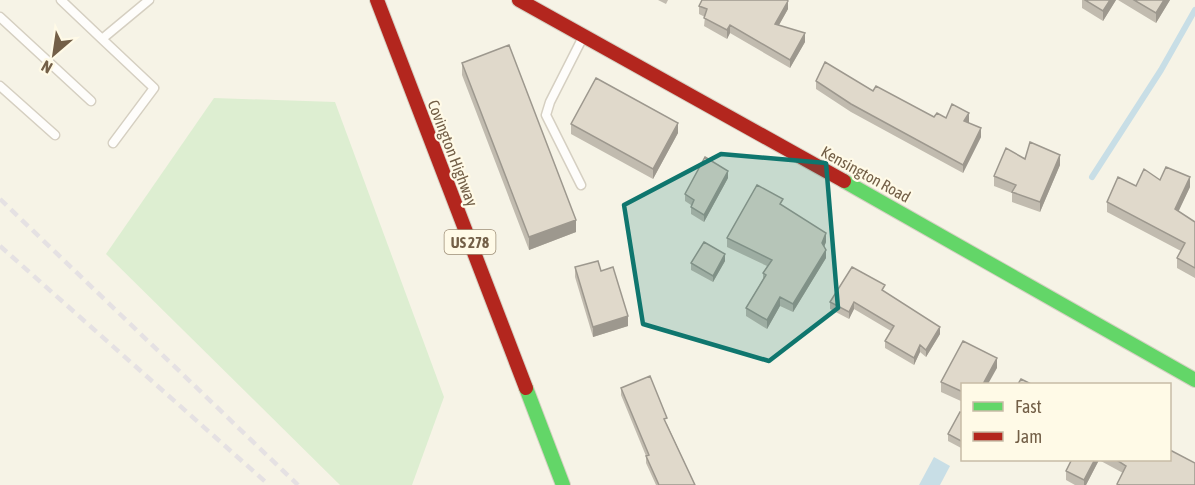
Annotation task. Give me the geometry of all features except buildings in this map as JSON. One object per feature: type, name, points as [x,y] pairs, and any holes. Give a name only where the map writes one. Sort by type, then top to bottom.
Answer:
[{"type":"street","name":"Covington Highway","points":[[377,0],[563,485]]},
{"type":"street","name":"Kensington Road","points":[[519,0],[918,222],[1195,381]]},
{"type":"lane","points":[[61,0],[153,88],[113,143]]},
{"type":"lane","points":[[102,39],[149,0]]},
{"type":"lane","points":[[0,17],[91,101]]},
{"type":"lane","points":[[581,185],[546,115],[554,94],[584,36]]},
{"type":"lane","points":[[0,86],[55,135]]},
{"type":"highlighted area","points":[[721,154],[826,163],[838,308],[769,361],[643,324],[624,205]]},
{"type":"green space","points":[[214,98],[335,102],[444,397],[412,485],[340,485],[106,254]]},
{"type":"water","points":[[934,457],[950,466],[940,485],[919,485]]},
{"type":"waterway","points":[[1092,177],[1161,70],[1195,10]]},
{"type":"railway","points":[[0,199],[298,485]]},
{"type":"railway","points":[[0,246],[269,485]]},
{"type":"traffic: fast","points":[[844,181],[1195,380]]},
{"type":"traffic: fast","points":[[526,388],[563,485]]},
{"type":"traffic: jam","points":[[377,0],[526,388]]},
{"type":"traffic: jam","points":[[519,0],[844,181]]}]
